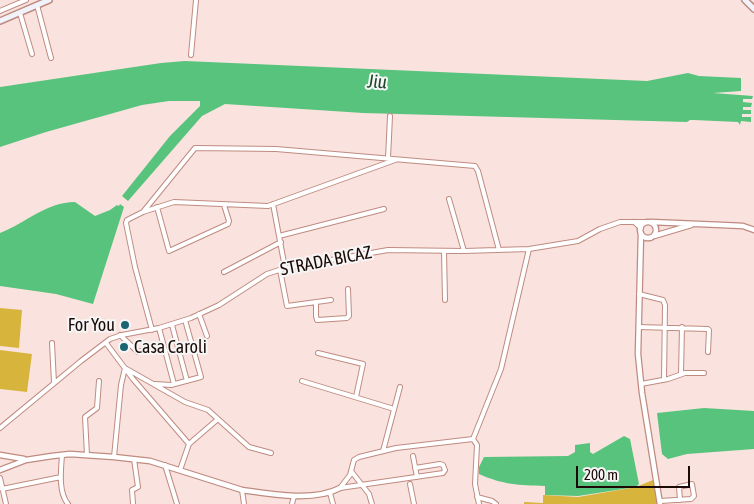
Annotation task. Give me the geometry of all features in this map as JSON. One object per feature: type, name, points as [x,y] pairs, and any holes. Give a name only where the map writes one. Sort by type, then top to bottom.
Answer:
[{"type":"main road","points":[[0,21],[49,0]]},
{"type":"main road","points":[[744,0],[754,9]]},
{"type":"street","points":[[0,11],[26,0]]},
{"type":"street","points":[[191,55],[196,0]]},
{"type":"street","points":[[37,6],[51,58]]},
{"type":"street","points":[[20,13],[32,54]]},
{"type":"street","points":[[388,158],[390,116]]},
{"type":"street","points":[[142,212],[195,148],[276,149],[397,158],[477,168],[499,250]]},
{"type":"street","points":[[152,330],[125,227],[127,220],[142,212],[174,202],[266,206],[397,158]]},
{"type":"street","points":[[449,199],[464,251]]},
{"type":"street","points":[[274,204],[285,268]]},
{"type":"street","points":[[157,208],[169,251],[228,224],[229,221],[224,205]]},
{"type":"street","points":[[279,236],[384,209]]},
{"type":"street","name":"STRADA BICAZ","points":[[0,428],[106,342],[120,336],[152,330],[185,320],[219,305],[267,274],[285,268],[381,250],[464,251],[529,249],[571,243],[611,224],[620,222],[649,222]]},
{"type":"street","points":[[634,222],[646,238],[696,224]]},
{"type":"street","points":[[642,248],[652,237],[656,229],[655,225],[649,222]]},
{"type":"street","points":[[680,500],[680,486],[693,485],[693,498],[680,500],[660,502],[641,384],[639,327],[641,230],[643,224],[649,222],[743,226],[754,230]]},
{"type":"street","points":[[224,272],[280,242]]},
{"type":"street","points":[[473,439],[501,369],[529,249]]},
{"type":"street","points":[[444,251],[445,300]]},
{"type":"street","points":[[280,270],[287,306],[331,300]]},
{"type":"street","points":[[316,303],[317,320],[347,318],[349,316],[348,289]]},
{"type":"street","points":[[640,294],[664,302],[664,380]]},
{"type":"street","points":[[199,314],[206,336]]},
{"type":"street","points":[[150,383],[174,384],[201,377],[185,320]]},
{"type":"street","points":[[172,325],[187,381]]},
{"type":"street","points":[[639,327],[682,327],[709,330],[708,352]]},
{"type":"street","points":[[681,374],[682,327]]},
{"type":"street","points":[[159,328],[174,384]]},
{"type":"street","points":[[120,336],[138,352],[163,344]]},
{"type":"street","points":[[106,342],[125,368],[189,444]]},
{"type":"street","points":[[52,343],[54,383]]},
{"type":"street","points":[[318,353],[363,364],[356,397]]},
{"type":"street","points":[[125,368],[185,402],[208,410],[249,447],[271,453]]},
{"type":"street","points":[[114,456],[121,385],[125,368]]},
{"type":"street","points":[[641,384],[664,380],[681,374],[704,373]]},
{"type":"street","points":[[87,455],[85,417],[97,408],[98,381]]},
{"type":"street","points":[[302,381],[394,409]]},
{"type":"street","points":[[383,451],[400,387]]},
{"type":"street","points":[[180,470],[189,444],[218,419]]},
{"type":"street","points":[[473,439],[477,445],[475,484],[479,504]]},
{"type":"street","points":[[340,488],[351,471],[356,458],[383,451],[473,439]]},
{"type":"street","points":[[2,454],[26,460]]},
{"type":"street","points":[[2,454],[9,461],[7,467]]},
{"type":"street","points":[[62,455],[61,477],[64,499],[68,504]]},
{"type":"street","points":[[0,470],[26,460],[62,455],[114,456],[165,465],[242,490],[294,496],[330,493],[340,488],[445,472],[445,467],[440,464],[415,468]]},
{"type":"street","points":[[413,456],[417,477]]},
{"type":"street","points":[[133,504],[132,490],[138,487],[134,459]]},
{"type":"street","points":[[165,465],[177,504]]},
{"type":"street","points":[[351,471],[369,494],[372,504]]},
{"type":"street","points":[[2,489],[61,477]]},
{"type":"street","points":[[0,478],[6,504]]},
{"type":"street","points":[[410,484],[414,504]]},
{"type":"street","points":[[242,490],[244,504]]},
{"type":"street","points":[[330,493],[333,504]]},
{"type":"street","points":[[292,504],[294,496]]},
{"type":"street","points":[[477,497],[496,504]]},
{"type":"shaded area","points":[[0,308],[22,310],[19,348],[0,346]]},
{"type":"shaded area","points":[[0,350],[32,354],[27,392],[0,389]]},
{"type":"shaded area","points":[[653,480],[658,504],[524,504],[524,502],[543,503],[543,495],[578,497],[636,487]]},
{"type":"water","name":"Jiu","points":[[185,61],[647,81],[688,73],[699,76],[741,78],[741,91],[713,93],[753,96],[752,99],[743,99],[743,102],[752,103],[751,107],[743,107],[743,110],[751,110],[751,114],[742,114],[742,117],[751,117],[751,122],[741,121],[740,125],[738,122],[694,120],[687,122],[363,113],[225,104],[202,116],[128,201],[122,196],[170,136],[200,106],[200,101],[169,101],[142,105],[0,147],[0,87]]},
{"type":"water","points":[[75,202],[95,216],[120,204],[124,207],[93,304],[56,294],[0,286],[0,233],[45,209],[55,205]]},
{"type":"water","points":[[704,408],[754,411],[754,449],[687,454],[668,459],[662,454],[657,413]]},
{"type":"water","points":[[624,436],[630,439],[639,484],[636,487],[578,496],[545,495],[545,486],[511,484],[479,474],[479,467],[484,457],[568,456],[575,452],[575,445],[590,443],[590,452],[593,454]]},
{"type":"place","name":"For You","points":[[125,325]]},
{"type":"place","name":"Casa Caroli","points":[[124,347]]}]
